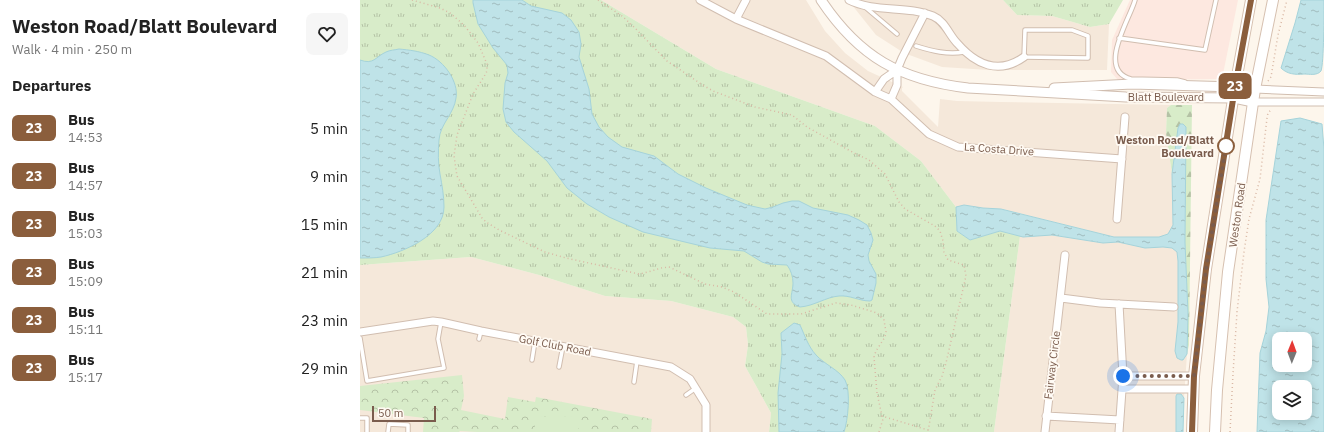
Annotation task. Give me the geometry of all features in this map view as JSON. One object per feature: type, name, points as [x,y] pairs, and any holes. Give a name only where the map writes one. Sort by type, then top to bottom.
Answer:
[{"type":"main road","name":"Weston Road","points":[[1192,432],[1194,376],[1206,269],[1235,87],[1251,0]]},
{"type":"main road","name":"Weston Road","points":[[1215,432],[1217,390],[1228,272],[1255,89],[1273,0]]},
{"type":"street","name":"La Costa Drive","points":[[700,0],[736,19],[826,56],[875,92],[891,99],[929,134],[958,146],[1122,159]]},
{"type":"street","points":[[736,19],[746,0]]},
{"type":"street","name":"Blatt Boulevard","points":[[821,0],[835,20],[860,46],[881,62],[897,70],[930,82],[948,86],[1126,97],[1234,98],[1254,102],[1324,102]]},
{"type":"street","points":[[849,0],[863,5],[925,13],[935,17],[947,29],[956,43],[965,51],[981,62],[996,67],[1016,63],[1024,57]]},
{"type":"street","points":[[891,99],[897,85],[897,70],[925,13]]},
{"type":"street","points":[[875,92],[884,79],[897,70]]},
{"type":"street","name":"Blatt Boulevard","points":[[1007,90],[1132,84],[1235,87],[1324,92]]},
{"type":"street","points":[[1117,219],[1125,117]]},
{"type":"street","name":"Fairway Circle","points":[[1044,432],[1065,255]]},
{"type":"street","points":[[1061,298],[1119,304],[1174,307]]},
{"type":"street","points":[[1119,304],[1123,376],[1119,432]]},
{"type":"street","name":"Golf Club Road","points":[[360,332],[441,322],[671,367],[690,379],[706,405],[706,432]]},
{"type":"street","points":[[1123,376],[1194,376]]},
{"type":"street","points":[[1122,389],[1194,389]]},
{"type":"street","points":[[1046,416],[1120,420]]},
{"type":"lane","points":[[1135,0],[1115,50],[1116,66],[1120,72],[1126,78],[1130,79],[1177,80],[1202,86]]},
{"type":"lane","points":[[1119,38],[1205,50],[1216,0]]},
{"type":"lane","points":[[863,5],[897,34]]},
{"type":"lane","points":[[1024,30],[1072,30],[1088,36],[1088,58],[1024,57],[1024,30]]},
{"type":"lane","points":[[916,46],[947,54],[965,51]]},
{"type":"lane","points":[[360,338],[367,381],[444,368],[438,339],[441,322]]},
{"type":"lane","points":[[479,339],[481,331]]},
{"type":"lane","points":[[532,360],[535,341]]},
{"type":"lane","points":[[559,367],[563,346]]},
{"type":"lane","points":[[634,382],[638,360]]},
{"type":"lane","points":[[686,395],[696,388]]},
{"type":"lane","points":[[360,418],[368,418],[367,432]]},
{"type":"lane","points":[[388,432],[389,424],[408,425],[408,432]]},
{"type":"path","points":[[412,0],[440,8],[450,13],[464,26],[478,43],[487,64],[486,75],[473,94],[457,135],[454,156],[457,176],[474,206],[486,222],[537,248],[566,258],[639,274],[669,267],[705,284],[722,287],[734,292],[767,314],[800,314],[836,303],[851,305],[877,313],[884,320],[886,332],[885,337],[874,357],[876,387],[883,419],[879,432]]},
{"type":"path","points":[[598,0],[630,23],[667,61],[701,84],[727,97],[755,107],[792,115],[813,130],[869,160],[884,174],[899,202],[905,209],[935,226],[940,231],[944,252],[948,260],[964,265],[966,276],[946,363],[942,376],[935,390],[928,431],[882,416]]},
{"type":"path","points":[[1267,82],[1271,77],[1278,35],[1287,0]]},
{"type":"path","points":[[1230,432],[1232,374],[1237,312],[1244,252],[1250,219],[1260,179],[1268,113],[1272,109],[1266,108]]},
{"type":"shaded area","points":[[601,0],[806,0],[825,31],[845,53],[868,71],[903,87],[902,91],[938,127],[940,99],[957,101],[1171,105],[1167,108],[1166,133],[1172,174],[1173,225],[1168,234],[1159,237],[1114,237],[1002,209],[964,205],[956,207],[921,161],[875,126],[716,69]]},
{"type":"shaded area","points":[[848,0],[1003,0],[1017,15],[1052,16],[1090,27],[1109,24],[1107,70],[989,70],[942,67],[904,53],[876,35]]},
{"type":"shaded area","points":[[1130,0],[1238,0],[1222,79],[1118,80],[1111,72],[1112,40]]},
{"type":"shaded area","points":[[1052,235],[1103,243],[1118,242],[1145,248],[1172,248],[1177,252],[1179,296],[1176,338],[1183,360],[1187,354],[1184,398],[1181,394],[1176,397],[1176,432],[994,432],[1020,236]]},
{"type":"shaded area","points":[[471,257],[539,275],[605,296],[671,301],[733,317],[746,327],[748,345],[745,366],[771,413],[769,432],[360,432],[360,265]]},
{"type":"green space","points":[[360,0],[601,0],[716,69],[875,126],[921,161],[956,207],[957,231],[970,240],[1000,231],[1020,236],[994,432],[769,432],[771,413],[745,366],[748,345],[746,327],[733,317],[671,301],[605,296],[539,275],[471,257],[360,265]]},
{"type":"green space","points":[[1003,0],[1123,0],[1109,24],[1090,27],[1052,16],[1017,15]]},
{"type":"green space","points":[[1171,105],[1192,105],[1189,345],[1187,354],[1188,313],[1185,242],[1186,127],[1178,128],[1172,174],[1166,133],[1167,108]]},
{"type":"green space","points":[[462,375],[464,396],[461,410],[505,419],[508,397],[535,402],[536,397],[652,419],[651,432],[423,432],[424,418],[360,410],[360,386]]},
{"type":"green space","points":[[578,416],[578,432],[535,432],[535,417]]},
{"type":"water","points":[[473,0],[522,0],[531,6],[562,13],[571,20],[579,32],[581,44],[579,57],[589,89],[592,114],[599,127],[608,137],[622,147],[654,156],[678,174],[706,188],[747,205],[765,209],[783,203],[799,201],[813,208],[848,215],[867,225],[873,240],[868,255],[869,261],[876,274],[876,283],[872,300],[866,301],[847,296],[839,296],[800,307],[793,303],[791,297],[793,278],[787,265],[768,264],[744,251],[710,248],[643,232],[609,217],[587,204],[567,188],[547,161],[514,132],[506,122],[503,109],[505,83],[508,73],[507,65],[493,48],[478,24]]},
{"type":"water","points":[[1301,0],[1324,0],[1322,66],[1321,71],[1315,74],[1291,74],[1281,68]]},
{"type":"water","points":[[399,49],[422,53],[435,58],[445,67],[455,85],[455,104],[442,129],[439,140],[438,153],[444,207],[442,217],[437,226],[421,241],[390,255],[374,258],[360,258],[360,60],[368,62],[386,52]]},
{"type":"water","points":[[1300,118],[1322,124],[1324,149],[1324,432],[1257,432],[1260,353],[1266,331],[1269,307],[1266,279],[1266,220],[1281,121]]},
{"type":"water","points":[[1180,124],[1183,124],[1186,127],[1185,242],[1188,313],[1187,354],[1183,360],[1177,358],[1175,351],[1178,322],[1178,261],[1177,252],[1172,248],[1145,248],[1118,242],[1103,243],[1052,235],[1023,237],[1000,231],[970,240],[957,231],[956,207],[964,205],[1001,209],[1114,237],[1159,237],[1168,234],[1173,225],[1172,174],[1178,128]]},
{"type":"water","points":[[794,323],[800,325],[813,352],[839,373],[845,380],[848,391],[848,406],[844,432],[779,432],[778,393],[782,354],[781,333]]},
{"type":"water","points":[[1177,394],[1181,394],[1184,398],[1183,432],[1176,432]]},
{"type":"bus line","name":"23","points":[[1192,432],[1194,376],[1206,269],[1235,87],[1251,0]]},
{"type":"place","name":"Weston Road/Blatt Boulevard","points":[[1226,146]]},
{"type":"route","points":[[1123,376],[1194,376],[1206,269],[1227,140],[1226,146]]}]
